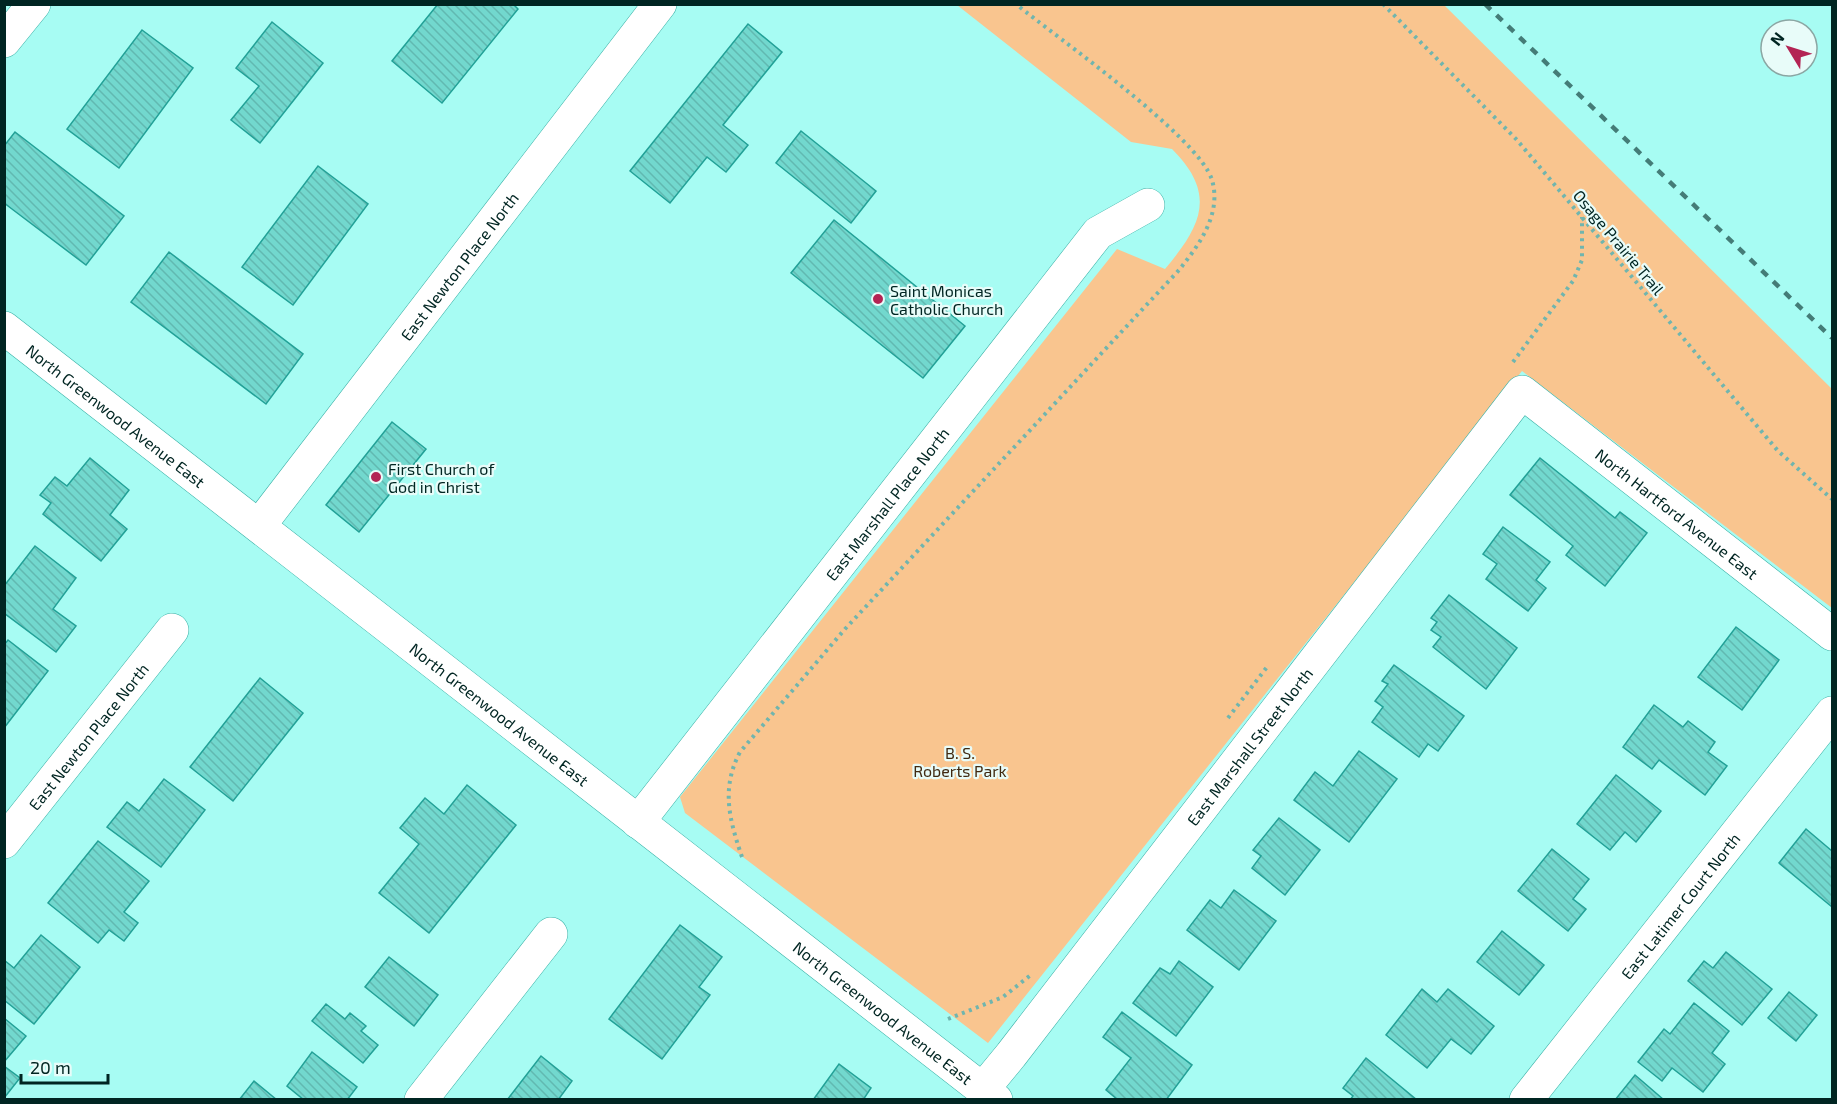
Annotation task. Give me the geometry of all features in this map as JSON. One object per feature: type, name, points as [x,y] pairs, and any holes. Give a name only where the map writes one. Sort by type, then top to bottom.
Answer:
[{"type":"street","points":[[4,41],[34,4]]},
{"type":"street","name":"East Newton Place North","points":[[259,526],[660,4]]},
{"type":"street","name":"East Marshall Place North","points":[[638,822],[1098,233],[1148,205]]},
{"type":"street","name":"North Greenwood Avenue East","points":[[4,328],[638,822],[984,1096]]},
{"type":"street","name":"North Hartford Avenue East","points":[[1522,392],[1833,634]]},
{"type":"street","name":"East Marshall Street North","points":[[984,1096],[1019,1046],[1522,392]]},
{"type":"street","name":"East Newton Place North","points":[[4,842],[172,630]]},
{"type":"street","name":"East Latimer Court North","points":[[1526,1100],[1833,713]]},
{"type":"street","points":[[421,1100],[551,934]]},
{"type":"path","name":"Osage Prairie Trail","points":[[1383,4],[1517,140],[1778,451],[1833,499]]},
{"type":"green space","name":"B. S. Roberts Park","points":[[957,5],[1444,5],[1832,389],[1832,608],[1522,371],[988,1043],[685,813],[680,797],[1117,249],[1165,269],[1188,238],[1195,224],[1199,209],[1199,195],[1195,181],[1186,165],[1172,149],[1131,142]]},
{"type":"building","points":[[438,4],[513,4],[518,9],[442,103],[392,61]]},
{"type":"building","points":[[272,22],[323,63],[260,143],[231,120],[259,86],[236,68]]},
{"type":"building","points":[[748,24],[782,52],[723,125],[748,145],[726,172],[707,157],[670,203],[630,171]]},
{"type":"building","points":[[142,30],[193,68],[119,168],[67,129]]},
{"type":"building","points":[[801,131],[876,191],[851,223],[776,163]]},
{"type":"building","points":[[15,132],[124,216],[86,265],[4,203],[4,146]]},
{"type":"building","points":[[318,166],[368,204],[293,305],[242,267]]},
{"type":"building","name":"Saint Monicas Catholic Church","points":[[834,220],[965,326],[923,378],[791,273]]},
{"type":"building","points":[[169,252],[303,354],[266,404],[131,302]]},
{"type":"building","name":"First Church of God in Christ","points":[[392,422],[426,449],[359,532],[326,505]]},
{"type":"building","points":[[90,458],[129,490],[110,515],[127,529],[101,561],[43,514],[51,503],[40,495],[55,477],[67,486]]},
{"type":"building","points":[[1540,458],[1615,518],[1620,512],[1647,533],[1605,586],[1566,555],[1573,546],[1510,495]]},
{"type":"building","points":[[1503,527],[1550,562],[1536,580],[1546,588],[1528,611],[1486,579],[1497,564],[1483,554]]},
{"type":"building","points":[[35,546],[76,578],[53,609],[76,626],[56,652],[4,613],[4,586]]},
{"type":"building","points":[[1449,595],[1517,648],[1486,689],[1433,647],[1441,637],[1431,630],[1437,622],[1431,618]]},
{"type":"building","points":[[1736,627],[1779,660],[1742,710],[1698,677]]},
{"type":"building","points":[[8,640],[48,671],[4,728],[4,645]]},
{"type":"building","points":[[1394,665],[1464,716],[1438,751],[1428,744],[1419,757],[1372,722],[1383,707],[1375,701],[1388,684],[1382,681]]},
{"type":"building","points":[[260,678],[303,713],[233,801],[190,767]]},
{"type":"building","points":[[1654,705],[1683,727],[1688,721],[1715,742],[1708,752],[1727,766],[1705,795],[1659,760],[1652,769],[1623,747]]},
{"type":"building","points":[[1359,751],[1397,779],[1349,842],[1294,800],[1315,772],[1333,786]]},
{"type":"building","points":[[1616,775],[1661,811],[1636,842],[1625,832],[1610,850],[1577,824]]},
{"type":"building","points":[[164,779],[205,810],[161,867],[107,827],[127,802],[139,811]]},
{"type":"building","points":[[467,785],[516,825],[429,933],[379,893],[419,844],[400,828],[425,798],[444,814]]},
{"type":"building","points":[[1279,818],[1320,850],[1285,895],[1252,868],[1261,856],[1253,850]]},
{"type":"building","points":[[1806,829],[1832,851],[1832,907],[1779,863]]},
{"type":"building","points":[[98,841],[149,881],[124,912],[138,923],[124,941],[109,930],[98,943],[48,903]]},
{"type":"building","points":[[1552,849],[1589,879],[1573,899],[1586,909],[1568,931],[1518,891]]},
{"type":"building","points":[[1234,890],[1276,921],[1239,970],[1187,930],[1210,900],[1221,908]]},
{"type":"building","points":[[680,925],[722,957],[699,987],[710,995],[662,1059],[609,1019]]},
{"type":"building","points":[[1502,931],[1544,965],[1519,995],[1477,962]]},
{"type":"building","points":[[41,935],[80,967],[34,1024],[4,1000],[4,960],[14,968]]},
{"type":"building","points":[[1726,952],[1772,989],[1742,1025],[1688,981],[1704,961],[1713,968]]},
{"type":"building","points":[[389,957],[438,995],[414,1026],[365,987]]},
{"type":"building","points":[[1179,961],[1213,987],[1176,1036],[1133,1003],[1160,968],[1170,974]]},
{"type":"building","points":[[1422,989],[1437,1002],[1448,989],[1494,1026],[1471,1054],[1451,1039],[1427,1068],[1386,1035]]},
{"type":"building","points":[[1789,992],[1817,1015],[1796,1041],[1768,1018]]},
{"type":"building","points":[[1694,1003],[1729,1031],[1712,1053],[1725,1064],[1703,1092],[1672,1068],[1662,1081],[1638,1062],[1664,1029],[1670,1034]]},
{"type":"building","points":[[326,1004],[345,1019],[350,1013],[366,1026],[361,1031],[378,1045],[363,1063],[312,1021]]},
{"type":"building","points":[[1122,1012],[1192,1065],[1166,1100],[1118,1100],[1106,1090],[1131,1058],[1103,1037]]},
{"type":"building","points":[[4,1018],[26,1036],[4,1062]]},
{"type":"building","points":[[312,1052],[357,1087],[347,1100],[304,1100],[287,1086]]},
{"type":"building","points":[[541,1056],[572,1081],[558,1100],[507,1100]]},
{"type":"building","points":[[1366,1058],[1417,1100],[1350,1100],[1353,1096],[1343,1088]]},
{"type":"building","points":[[839,1064],[871,1088],[863,1100],[813,1100]]},
{"type":"building","points":[[4,1066],[20,1078],[4,1098]]},
{"type":"building","points":[[1635,1075],[1664,1100],[1615,1100]]},
{"type":"building","points":[[254,1081],[277,1100],[239,1100]]},
{"type":"railway","points":[[1485,4],[1832,338]]},
{"type":"place","name":"Saint Monicas Catholic Church","points":[[878,299]]},
{"type":"place","name":"First Church of God in Christ","points":[[376,477]]}]
